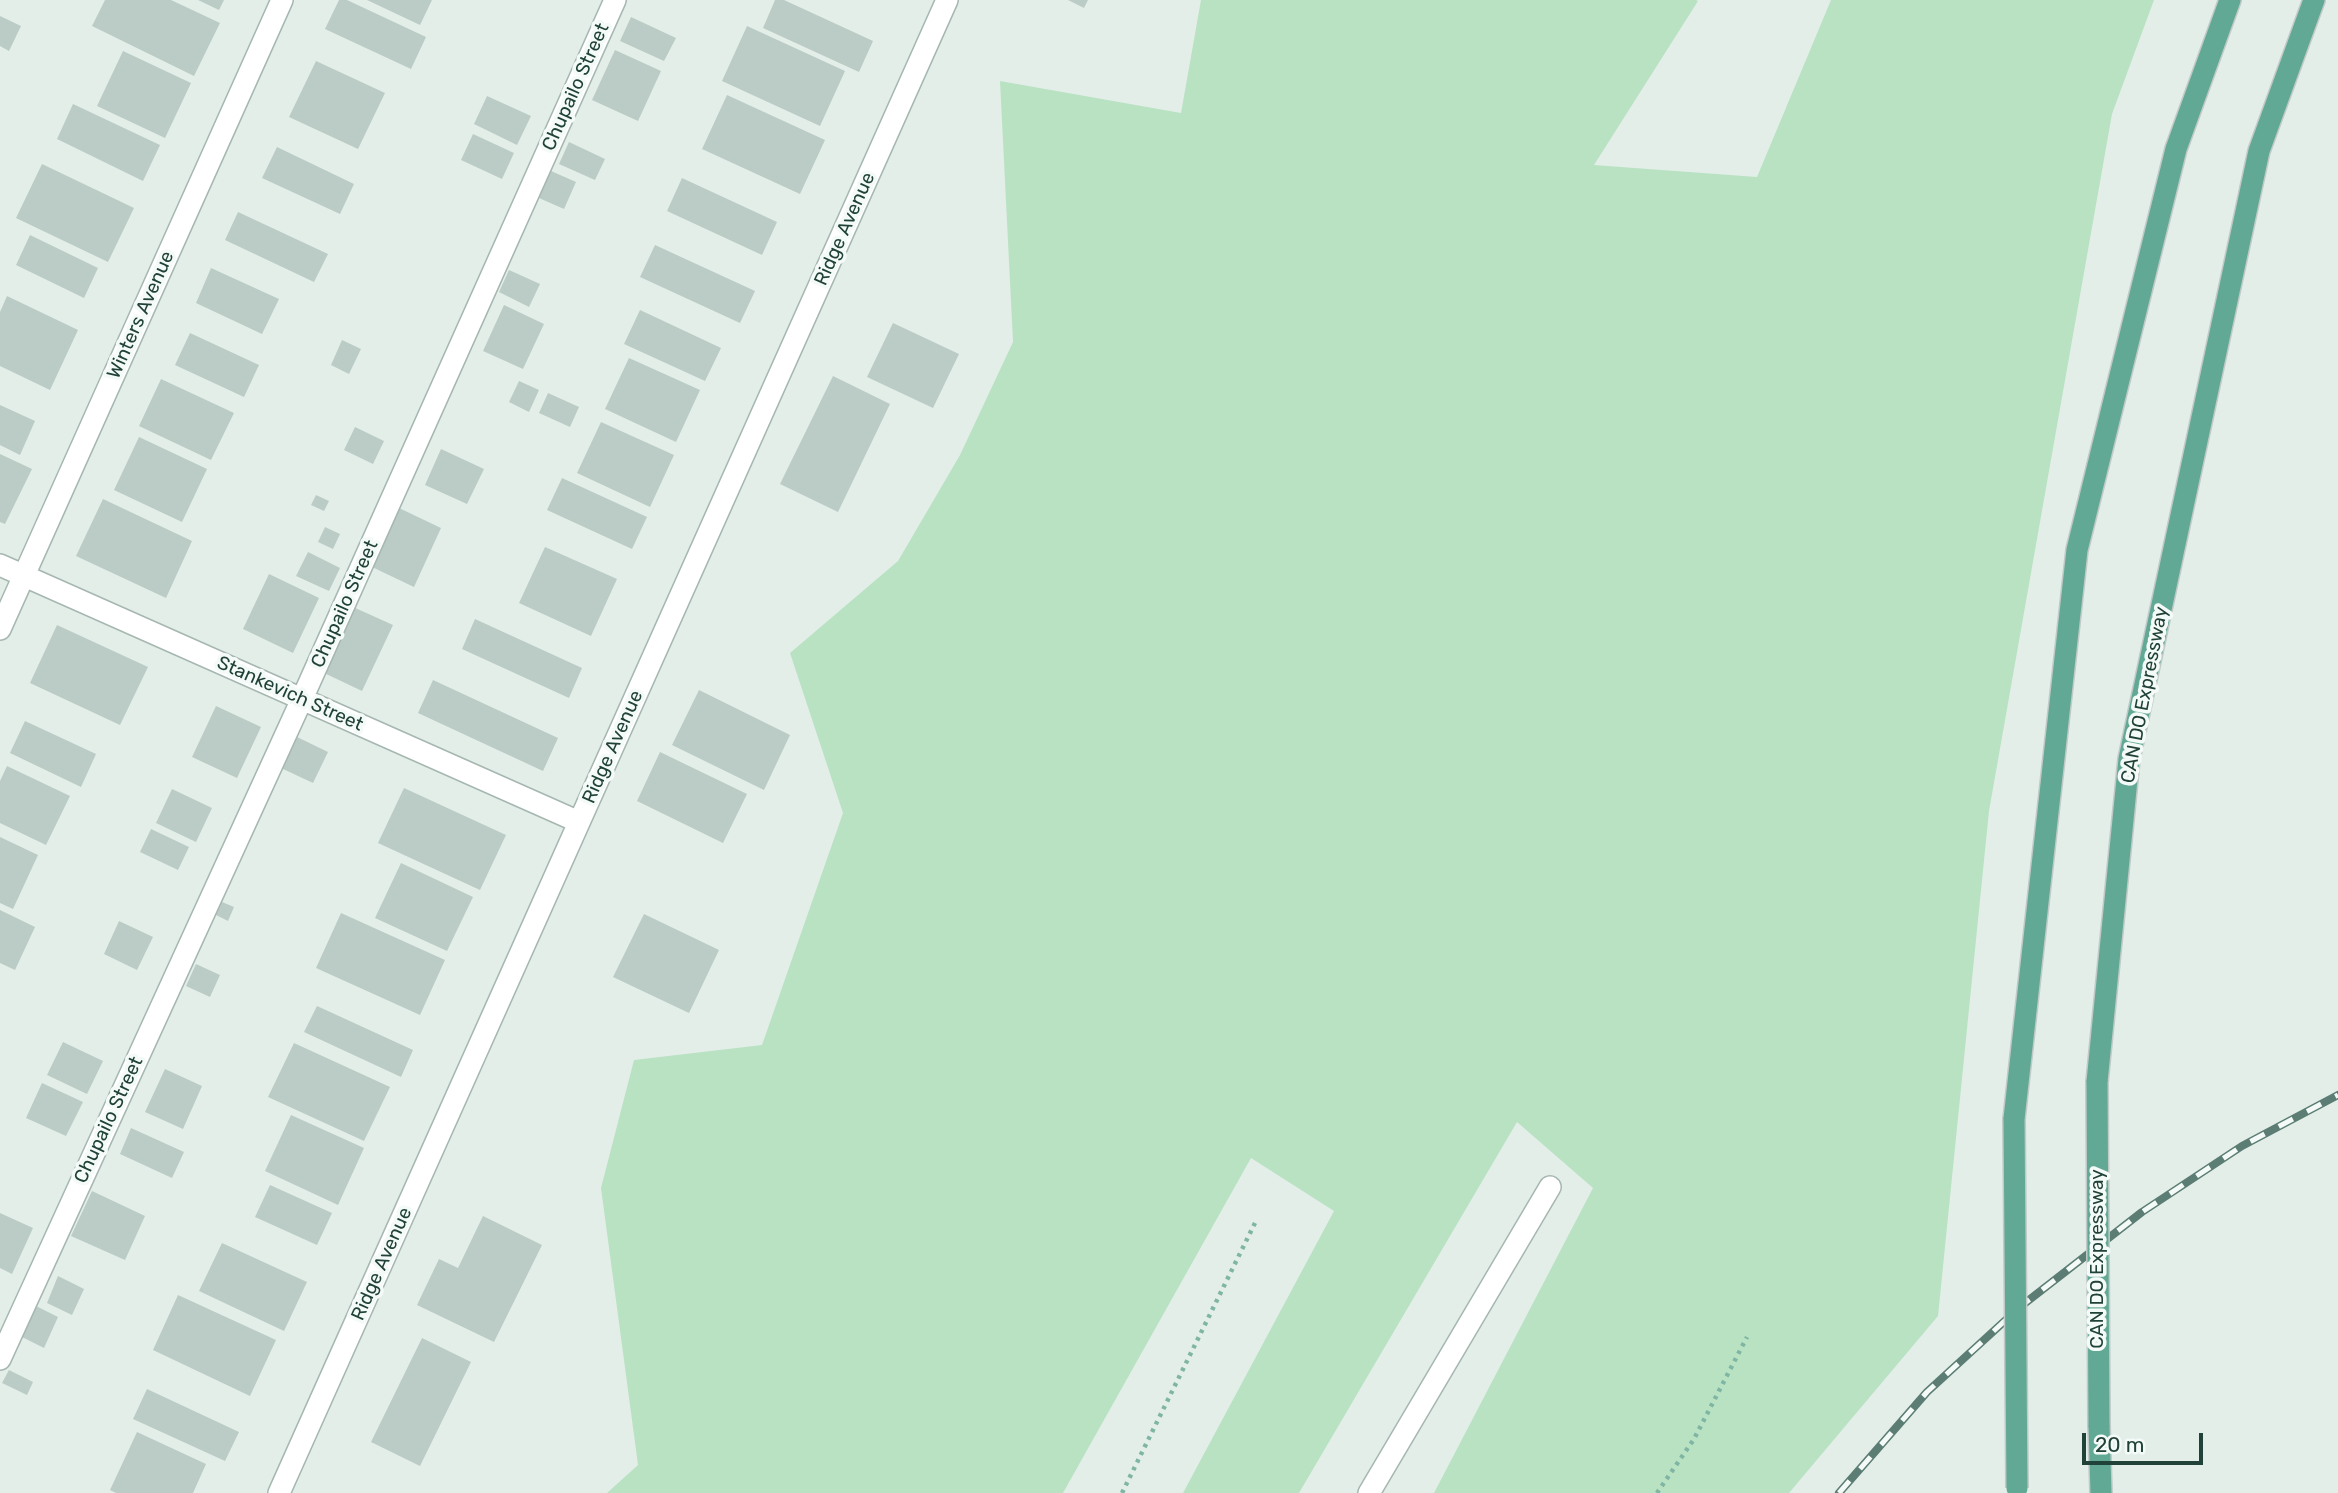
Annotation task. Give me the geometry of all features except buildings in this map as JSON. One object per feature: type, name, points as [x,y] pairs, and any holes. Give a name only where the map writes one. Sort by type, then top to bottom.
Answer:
[{"type":"main road","points":[[2017,1490],[2014,1119],[2077,550],[2176,149],[2230,0]]},
{"type":"main road","name":"CAN DO Expressway","points":[[2101,1493],[2097,1082],[2129,759],[2259,151],[2314,0]]},
{"type":"street","name":"Winters Avenue","points":[[0,629],[282,0]]},
{"type":"street","name":"Chupailo Street","points":[[0,1359],[302,699],[615,0]]},
{"type":"street","name":"Ridge Avenue","points":[[279,1493],[947,0]]},
{"type":"street","name":"Stankevich Street","points":[[0,565],[579,822]]},
{"type":"street","points":[[1369,1493],[1550,1187]]},
{"type":"path","points":[[1122,1493],[1255,1223]]},
{"type":"path","points":[[1657,1493],[1694,1439],[1747,1337]]},
{"type":"green space","points":[[1201,0],[1696,0],[1698,1],[1594,165],[1757,177],[1831,0],[2154,0],[2112,114],[1989,811],[1938,1316],[1789,1493],[1434,1493],[1593,1188],[1517,1122],[1299,1493],[1183,1493],[1334,1211],[1251,1158],[1063,1493],[607,1493],[638,1465],[601,1188],[634,1060],[762,1045],[843,813],[790,653],[898,561],[960,455],[1013,342],[1000,81],[1181,113]]},
{"type":"railway","points":[[1839,1493],[1927,1392],[2020,1307],[2142,1212],[2242,1146],[2338,1095]]}]
